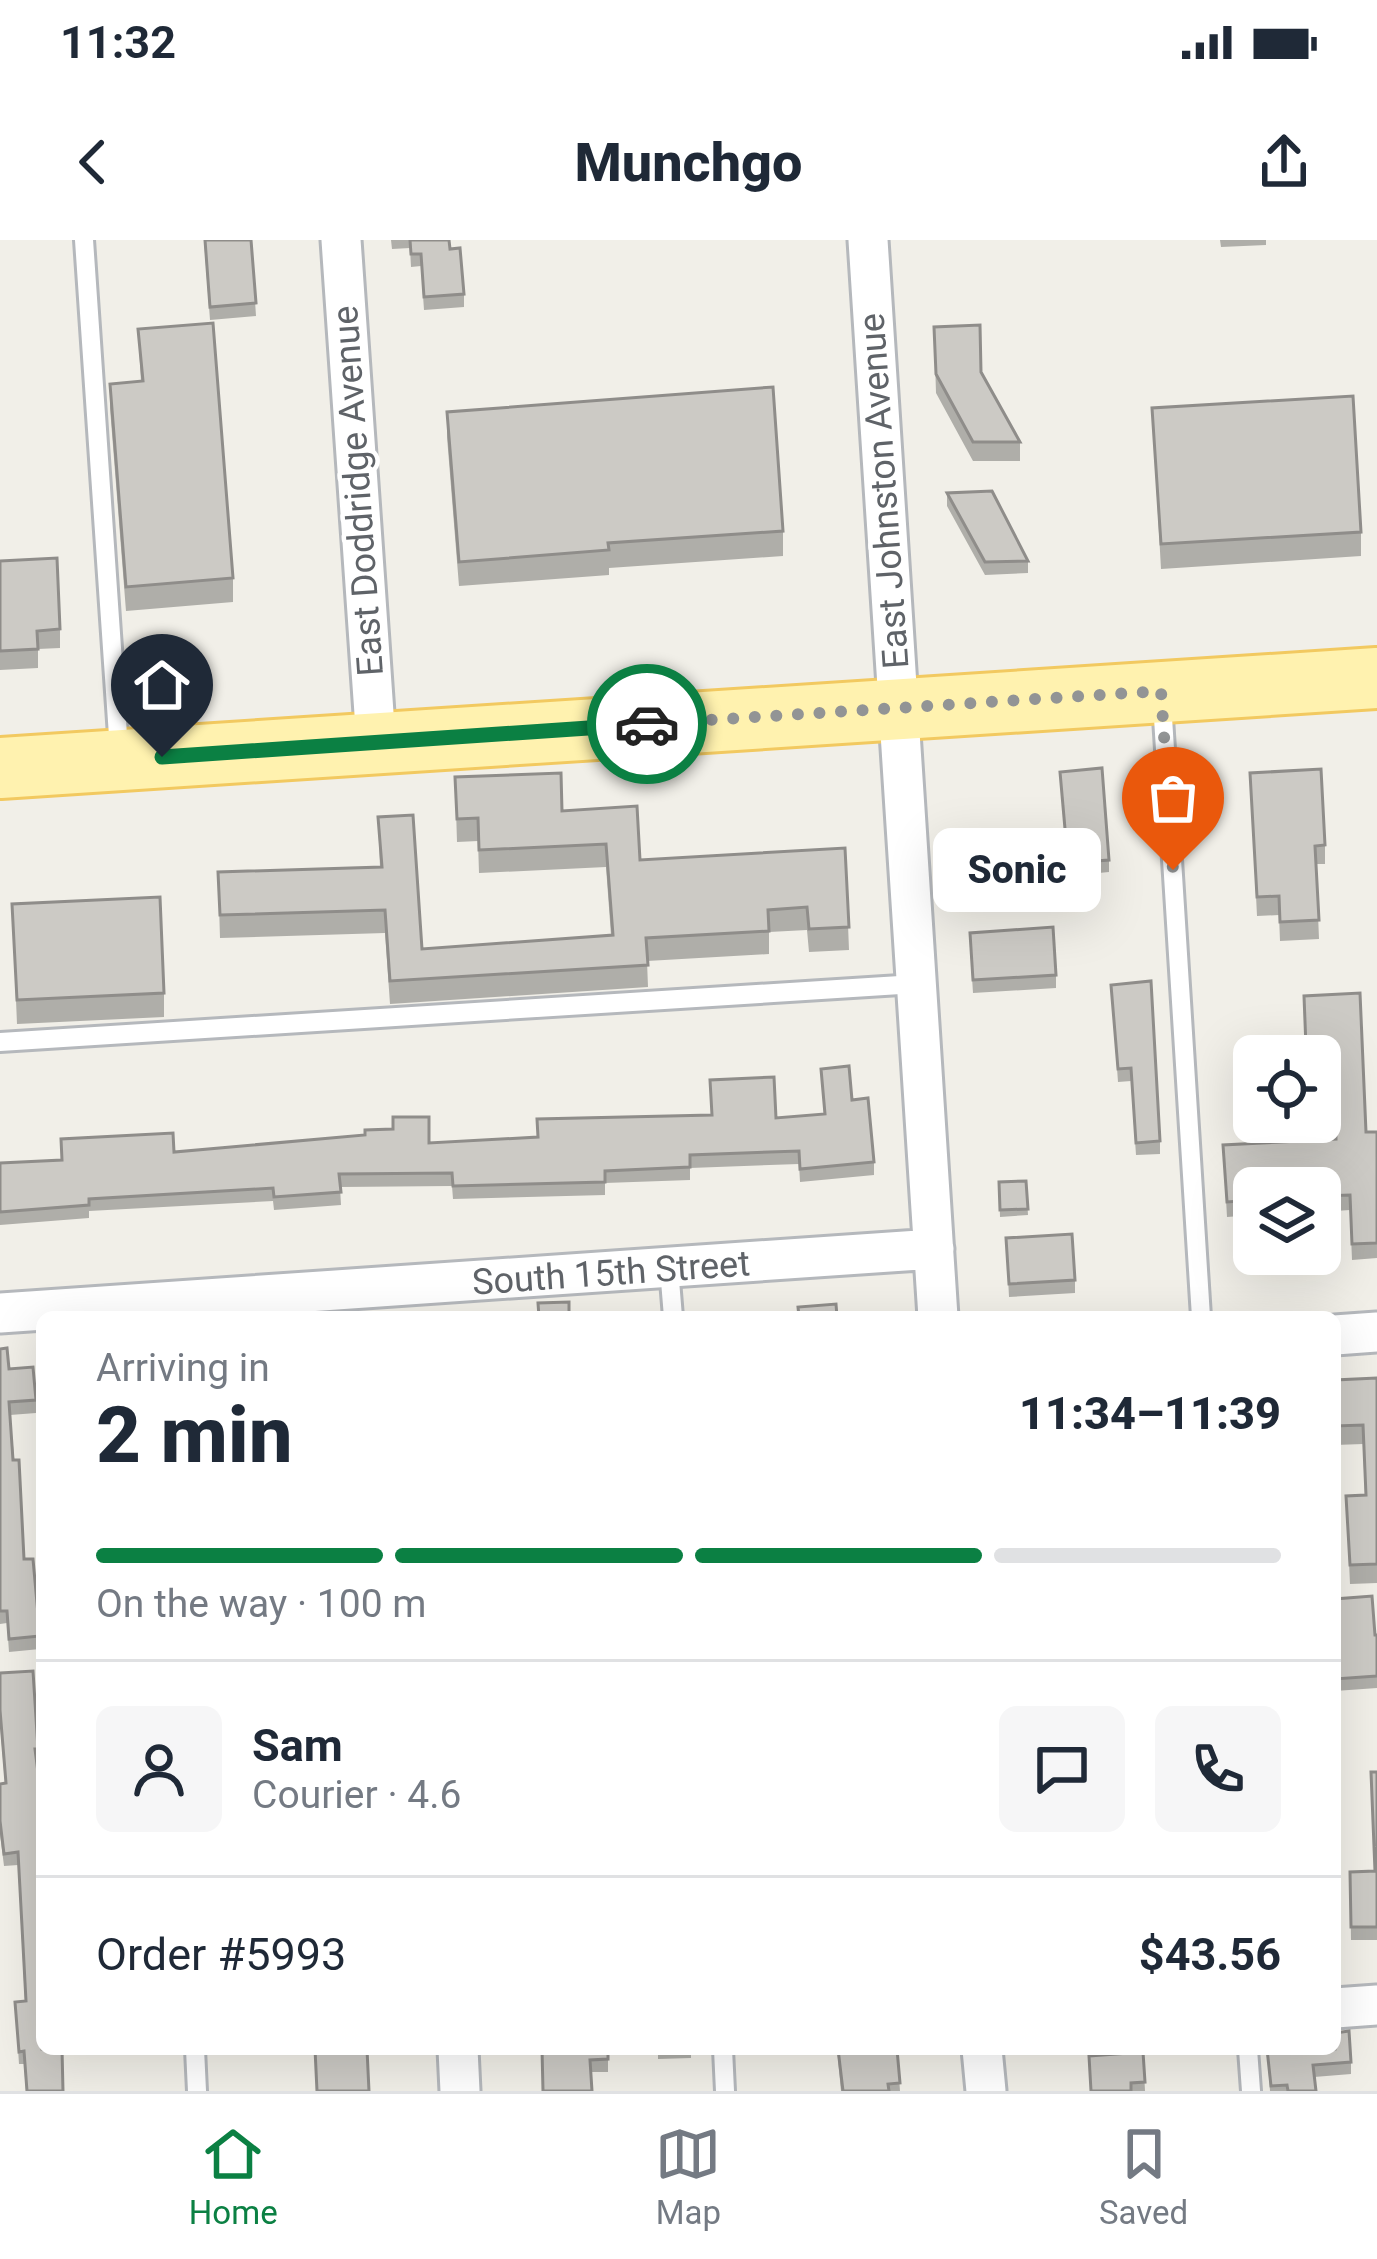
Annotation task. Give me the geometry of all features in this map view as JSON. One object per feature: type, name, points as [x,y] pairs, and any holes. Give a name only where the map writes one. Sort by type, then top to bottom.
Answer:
[{"type":"main road","points":[[0,768],[1377,678]]},
{"type":"street","name":"East Doddridge Avenue","points":[[341,240],[376,742]]},
{"type":"street","name":"East Johnston Avenue","points":[[868,240],[938,1311]]},
{"type":"street","name":"South 15th Street","points":[[101,1311],[423,1302],[669,1268],[934,1249]]},
{"type":"street","name":"South 15th Street","points":[[0,1313],[36,1312]]},
{"type":"street","points":[[1341,1335],[1377,1332]]},
{"type":"street","points":[[1341,2008],[1377,2005]]},
{"type":"street","points":[[458,2055],[460,2091]]},
{"type":"street","points":[[983,2055],[986,2091]]},
{"type":"lane","points":[[84,240],[119,760]]},
{"type":"lane","points":[[1161,691],[1201,1311]]},
{"type":"lane","points":[[0,1042],[916,984]]},
{"type":"lane","points":[[669,1268],[673,1311]]},
{"type":"lane","points":[[195,2055],[197,2091]]},
{"type":"lane","points":[[723,2055],[725,2091]]},
{"type":"lane","points":[[1248,2055],[1251,2091]]},
{"type":"building","points":[[205,240],[251,240],[256,303],[210,307]]},
{"type":"building","points":[[410,240],[449,240],[450,249],[460,248],[464,294],[424,297],[421,254],[411,254]]},
{"type":"building","points":[[213,323],[233,578],[126,587],[110,384],[143,381],[138,329]]},
{"type":"building","points":[[980,325],[981,372],[1020,442],[973,442],[936,374],[934,327]]},
{"type":"building","points":[[773,387],[783,531],[608,543],[609,550],[459,562],[447,412]]},
{"type":"building","points":[[1353,396],[1361,532],[1161,544],[1152,408]]},
{"type":"building","points":[[992,491],[1028,561],[985,562],[947,493]]},
{"type":"building","points":[[57,558],[60,629],[37,631],[38,649],[0,651],[0,561]]},
{"type":"building","points":[[1102,768],[1109,860],[1068,863],[1060,772]]},
{"type":"building","points":[[1321,769],[1325,845],[1315,846],[1319,920],[1280,922],[1279,896],[1257,897],[1250,773]]},
{"type":"building","points":[[561,773],[562,811],[637,806],[640,860],[845,848],[849,927],[809,929],[807,907],[768,910],[769,931],[646,938],[648,965],[390,981],[385,910],[220,915],[218,872],[382,867],[378,817],[413,815],[422,949],[613,935],[606,844],[479,850],[478,818],[457,819],[455,777]]},
{"type":"building","points":[[160,897],[164,993],[17,1000],[12,904]]},
{"type":"building","points":[[1053,927],[1056,975],[973,980],[970,933]]},
{"type":"building","points":[[1151,981],[1160,1141],[1136,1143],[1131,1068],[1118,1069],[1111,985]]},
{"type":"building","points":[[1360,993],[1366,1132],[1377,1132],[1377,1243],[1352,1244],[1350,1195],[1341,1195],[1341,1167],[1233,1167],[1233,1202],[1227,1202],[1223,1145],[1341,1143],[1341,1035],[1306,1035],[1304,996]]},
{"type":"building","points":[[849,1066],[852,1100],[868,1098],[874,1162],[800,1169],[799,1151],[690,1155],[690,1167],[605,1171],[605,1182],[453,1186],[452,1173],[339,1174],[341,1192],[274,1197],[273,1188],[89,1199],[89,1205],[0,1212],[0,1163],[62,1160],[61,1139],[173,1133],[174,1152],[365,1135],[365,1130],[393,1129],[393,1117],[429,1117],[429,1143],[538,1137],[537,1119],[712,1115],[710,1080],[774,1077],[776,1118],[825,1114],[821,1069]]},
{"type":"building","points":[[1026,1181],[1028,1209],[1000,1210],[999,1182]]},
{"type":"building","points":[[1072,1234],[1075,1280],[1009,1284],[1006,1238]]},
{"type":"building","points":[[569,1302],[569,1311],[539,1311],[538,1303]]},
{"type":"building","points":[[836,1304],[837,1311],[798,1311],[798,1307]]},
{"type":"building","points":[[7,1348],[9,1369],[33,1367],[36,1400],[9,1402],[13,1460],[19,1460],[24,1559],[33,1559],[36,1636],[9,1639],[7,1611],[0,1611],[0,1349]]},
{"type":"building","points":[[1377,1378],[1377,1564],[1350,1565],[1346,1496],[1366,1495],[1363,1425],[1341,1426],[1341,1380]]},
{"type":"building","points":[[1372,1596],[1377,1676],[1341,1679],[1341,1599]]},
{"type":"building","points":[[33,1671],[36,2055],[62,2055],[63,2091],[27,2091],[24,2051],[19,2052],[15,2002],[26,2001],[18,1852],[4,1854],[0,1821],[0,1784],[6,1783],[0,1673]]},
{"type":"building","points":[[1371,1772],[1377,1772],[1377,1927],[1351,1927],[1350,1872],[1375,1871]]},
{"type":"building","points":[[1349,2031],[1351,2062],[1313,2065],[1316,2091],[1271,2086],[1268,2055],[1341,2055],[1341,2032]]},
{"type":"building","points":[[315,2055],[367,2055],[369,2091],[317,2091]]},
{"type":"building","points":[[542,2055],[608,2055],[608,2059],[590,2060],[592,2091],[543,2091]]},
{"type":"building","points":[[839,2055],[898,2055],[900,2083],[888,2084],[889,2091],[843,2091]]},
{"type":"building","points":[[1143,2055],[1145,2082],[1131,2083],[1131,2091],[1091,2091],[1089,2056]]},
{"type":"way so far","points":[[647,724],[1161,691],[1173,870]]},
{"type":"place","name":"Sonic","points":[[1173,870]]},
{"type":"route","points":[[162,757],[647,724]]}]
